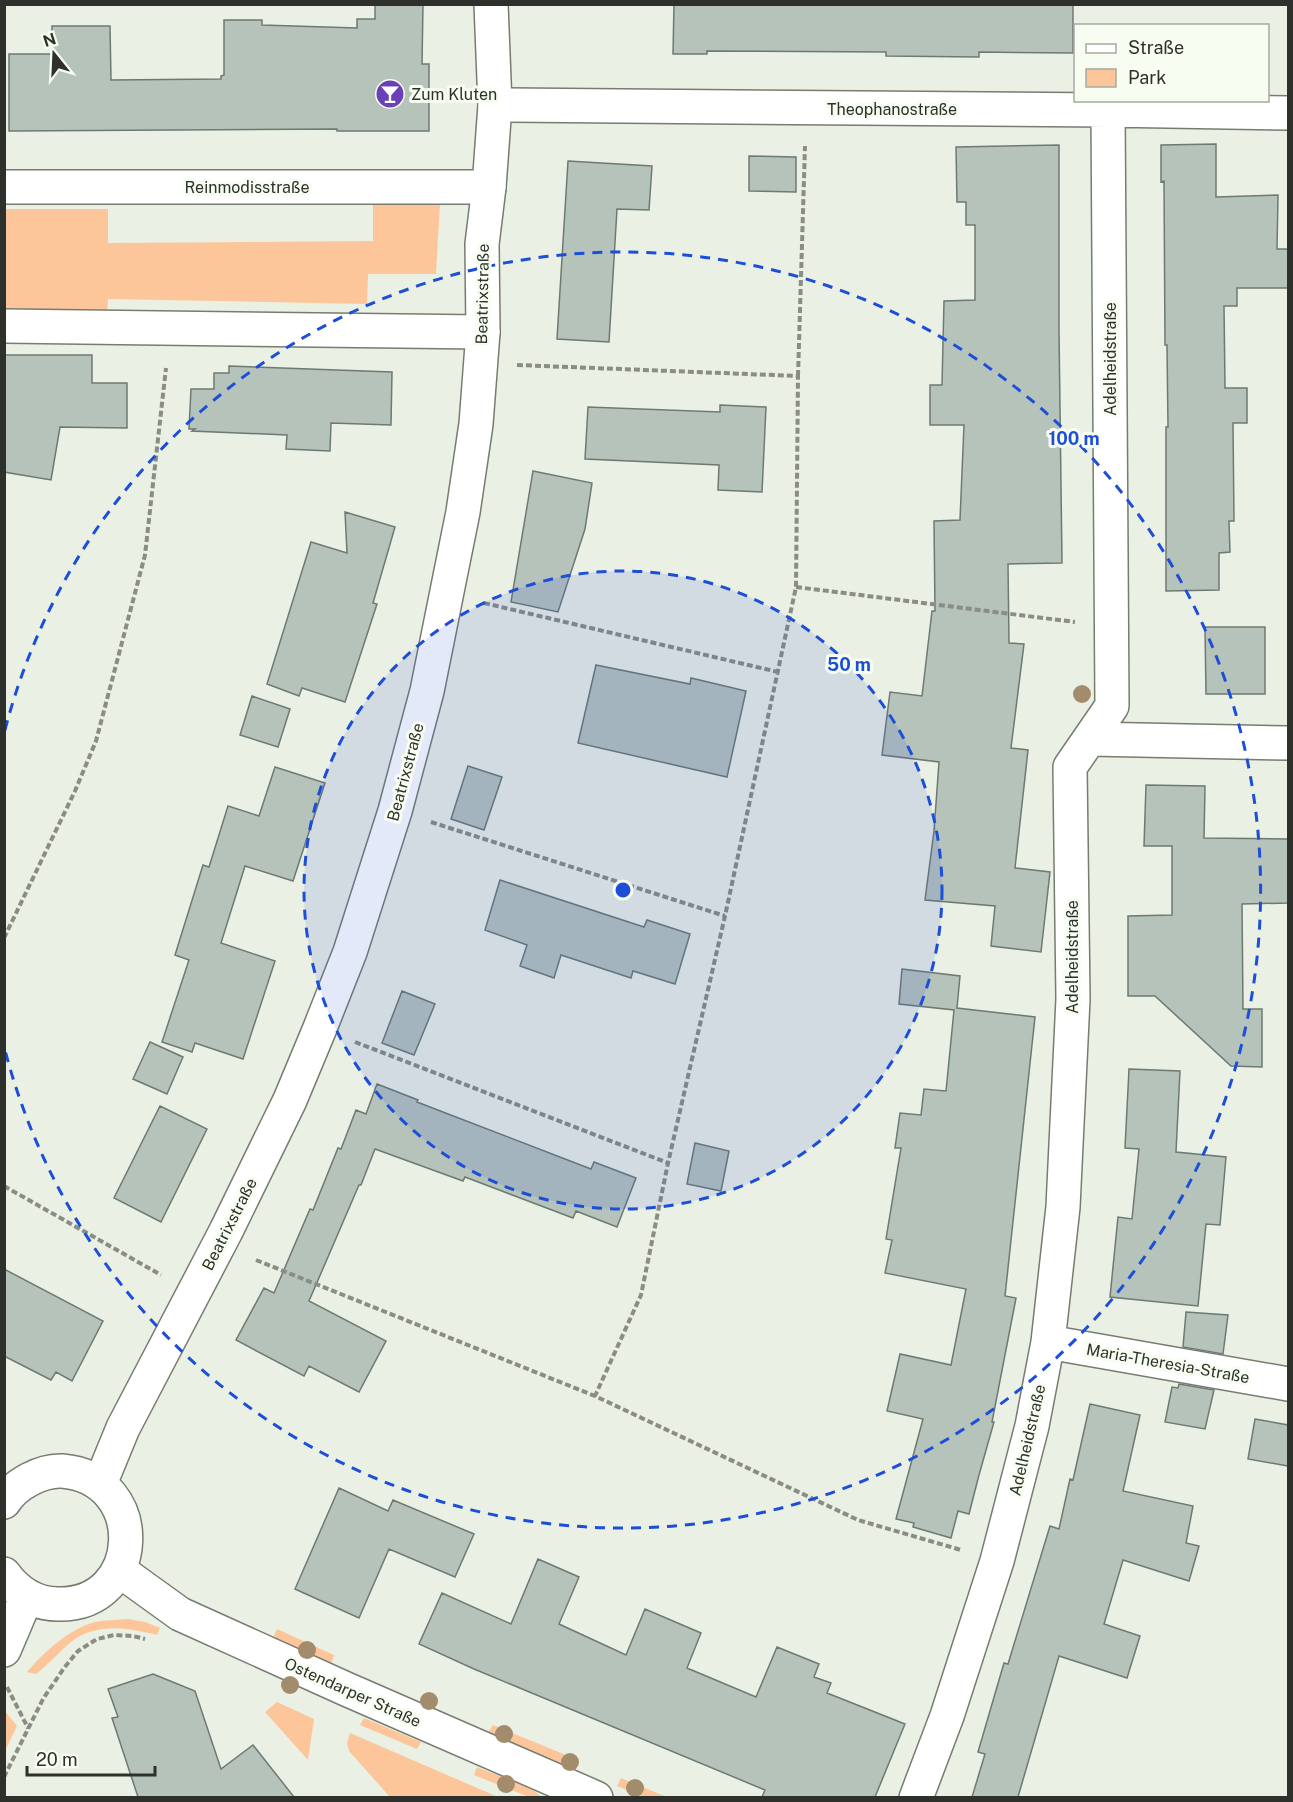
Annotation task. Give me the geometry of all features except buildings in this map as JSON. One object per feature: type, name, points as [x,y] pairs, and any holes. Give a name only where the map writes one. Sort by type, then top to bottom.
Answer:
[{"type":"street","name":"Beatrixstraße","points":[[100,1484],[123,1428],[221,1242],[290,1100],[320,1028],[350,951],[395,811],[427,691],[447,596],[476,424],[483,332],[482,244],[495,105],[491,4]]},
{"type":"street","name":"Theophanostraße","points":[[495,105],[1288,113]]},
{"type":"street","name":"Adelheidstraße","points":[[916,1797],[947,1716],[997,1561],[1032,1426],[1048,1342],[1063,1207],[1073,999],[1070,767],[1112,706],[1108,110]]},
{"type":"street","name":"Reinmodisstraße","points":[[4,187],[489,187]]},
{"type":"street","points":[[4,326],[483,332]]},
{"type":"street","points":[[1090,739],[1288,743]]},
{"type":"street","name":"Maria-Theresia-Straße","points":[[1048,1342],[1288,1384]]},
{"type":"street","points":[[4,1502],[22,1484],[41,1475],[61,1471],[81,1475],[100,1484],[113,1497],[123,1514],[127,1533],[126,1552],[119,1570],[106,1587],[89,1599],[69,1604],[47,1604],[16,1585],[4,1650]]},
{"type":"street","name":"Ostendarper Straße","points":[[119,1570],[180,1614],[336,1685],[594,1797]]},
{"type":"path","points":[[595,1396],[641,1294],[795,587],[798,376],[806,108]]},
{"type":"path","points":[[4,938],[70,801],[96,741],[145,555],[170,328]]},
{"type":"path","points":[[481,364],[798,376]]},
{"type":"path","points":[[795,587],[1112,626]]},
{"type":"path","points":[[447,596],[778,672]]},
{"type":"path","points":[[395,811],[725,916]]},
{"type":"path","points":[[320,1028],[668,1162]]},
{"type":"path","points":[[4,1186],[193,1293]]},
{"type":"path","points":[[221,1242],[243,1255],[595,1396],[858,1521],[997,1561]]},
{"type":"path","points":[[4,1777],[43,1699],[78,1651],[97,1639],[114,1635],[133,1636],[155,1642]]},
{"type":"path","points":[[4,1682],[28,1729]]},
{"type":"green space","points":[[440,203],[436,274],[368,274],[367,304],[108,299],[107,316],[5,312],[5,209],[108,209],[108,243],[373,241],[373,204]]},
{"type":"green space","points":[[128,1619],[160,1628],[157,1635],[113,1628],[92,1631],[71,1642],[36,1674],[27,1672],[49,1649],[85,1625]]},
{"type":"green space","points":[[277,1629],[334,1655],[332,1662],[322,1666],[279,1646],[274,1636]]},
{"type":"green space","points":[[277,1702],[314,1719],[308,1760],[265,1712]]},
{"type":"green space","points":[[5,1711],[17,1726],[5,1751]]},
{"type":"green space","points":[[364,1718],[421,1742],[417,1749],[360,1725]]},
{"type":"green space","points":[[493,1725],[578,1760],[574,1769],[488,1733]]},
{"type":"green space","points":[[350,1733],[498,1797],[390,1797],[349,1751],[347,1743]]},
{"type":"green space","points":[[477,1767],[521,1784],[541,1797],[529,1797],[474,1775]]},
{"type":"green space","points":[[621,1778],[667,1797],[644,1797],[617,1786]]},
{"type":"place","name":"Zum Kluten","points":[[390,94]]}]
